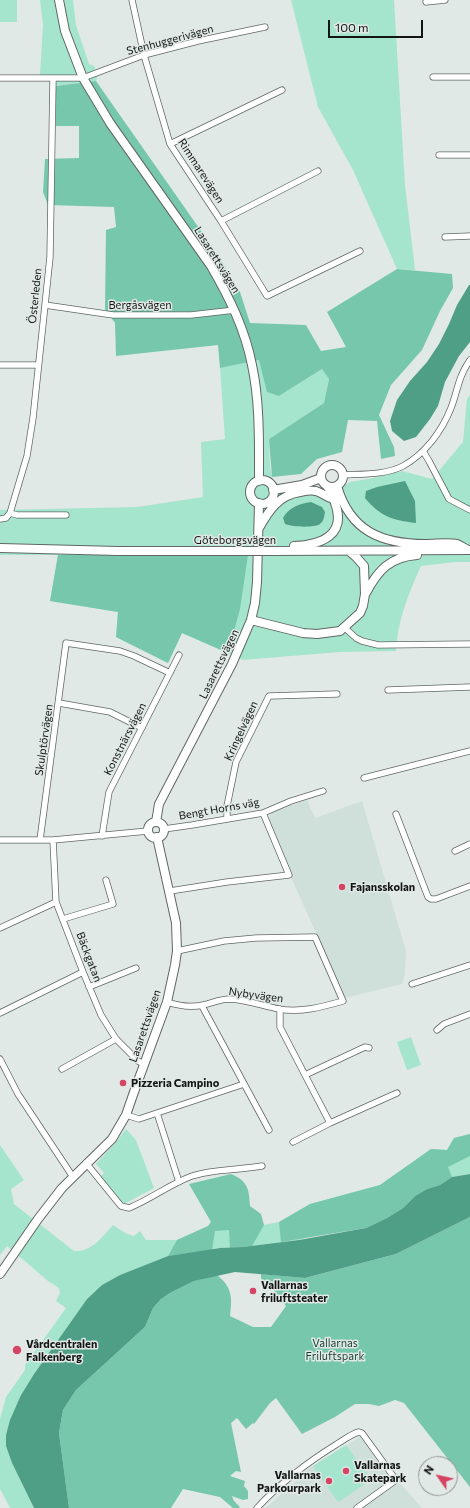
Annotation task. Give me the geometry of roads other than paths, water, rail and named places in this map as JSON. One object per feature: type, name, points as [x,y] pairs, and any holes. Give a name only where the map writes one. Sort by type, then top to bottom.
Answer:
[{"type":"street","points":[[58,0],[64,31],[83,78]]},
{"type":"street","name":"Rimmarevägen","points":[[132,0],[144,55],[170,144],[221,221],[267,296],[360,250]]},
{"type":"street","points":[[426,2],[446,0]]},
{"type":"street","name":"Stenhuggerivägen","points":[[0,78],[83,78],[144,55],[198,41],[265,27]]},
{"type":"street","points":[[433,77],[470,77]]},
{"type":"street","name":"Lasarettsvägen","points":[[83,78],[110,123],[211,266],[223,286],[235,310],[247,346],[256,386],[258,408],[259,481],[253,484],[250,491],[253,500],[259,503],[257,582],[255,603],[251,620],[232,664],[160,804],[156,822],[150,824],[148,831]]},
{"type":"street","name":"Österleden","points":[[10,513],[27,456],[33,418],[50,257],[53,79]]},
{"type":"street","points":[[170,144],[282,90]]},
{"type":"street","points":[[439,155],[470,155]]},
{"type":"street","points":[[221,221],[318,171]]},
{"type":"street","points":[[445,237],[470,236]]},
{"type":"street","name":"Bergåsvägen","points":[[45,305],[108,315],[199,314],[235,310]]},
{"type":"street","points":[[343,475],[382,472],[403,466],[422,451],[438,434],[444,424],[451,407],[458,381],[470,360]]},
{"type":"street","points":[[0,365],[38,365]]},
{"type":"street","points":[[422,451],[450,499],[470,510]]},
{"type":"street","points":[[270,548],[318,543],[327,538],[335,528],[338,519],[338,512],[332,492],[322,482],[321,478],[322,469],[327,465],[331,464],[339,468],[343,475],[337,486]]},
{"type":"street","points":[[273,490],[302,485],[321,478]]},
{"type":"street","points":[[259,481],[269,483],[273,490],[273,496],[269,501],[259,503]]},
{"type":"street","points":[[327,486],[337,486]]},
{"type":"street","points":[[337,486],[341,499],[349,514],[360,525],[373,534],[405,544],[457,544],[469,552]]},
{"type":"street","points":[[259,528],[268,512],[275,504],[285,497],[295,493],[316,491],[333,499]]},
{"type":"street","points":[[0,519],[6,518],[10,513],[17,515],[66,515]]},
{"type":"street","name":"Göteborgsvägen","points":[[0,548],[118,551],[226,551],[247,548],[270,548],[349,551],[469,552]]},
{"type":"street","points":[[251,620],[303,633],[317,634],[340,632],[360,613],[365,594],[364,566],[349,551]]},
{"type":"street","points":[[365,594],[372,582],[382,570],[394,560],[408,556],[469,552]]},
{"type":"street","points":[[345,628],[356,638],[378,645],[470,644]]},
{"type":"street","name":"Skulptörvägen","points":[[40,840],[66,643],[120,651],[170,673]]},
{"type":"street","name":"Konstnärsvägen","points":[[102,836],[109,792],[179,655]]},
{"type":"street","points":[[388,690],[470,687]]},
{"type":"street","name":"Kringelvägen","points":[[226,819],[227,806],[236,762],[269,696],[337,694]]},
{"type":"street","points":[[59,703],[110,712],[142,728]]},
{"type":"street","points":[[364,778],[470,751]]},
{"type":"street","name":"Bengt Horns väg","points":[[164,829],[263,813],[289,802],[323,791]]},
{"type":"street","points":[[170,891],[227,882],[289,875],[263,813]]},
{"type":"street","points":[[396,814],[426,893],[431,899],[436,900],[470,886]]},
{"type":"street","points":[[0,840],[53,840],[148,831],[152,836],[157,837],[162,835],[164,829],[161,824],[156,822]]},
{"type":"street","name":"Lasarettsvägen","points":[[0,1274],[38,1219],[62,1188],[112,1139],[126,1115],[166,1002],[175,966],[177,951],[176,923],[157,837]]},
{"type":"street","name":"Bäckgatan","points":[[53,840],[56,902],[83,972],[101,1014],[116,1040],[138,1061],[144,1064]]},
{"type":"street","points":[[455,851],[470,844]]},
{"type":"street","points":[[63,919],[113,904],[106,880]]},
{"type":"street","points":[[0,928],[56,902]]},
{"type":"street","name":"Nybyvägen","points":[[166,1002],[182,1006],[202,1006],[218,1001],[230,1000],[280,1009],[299,1010],[322,1007],[343,1001],[315,936],[256,938],[224,942],[177,951]]},
{"type":"street","points":[[412,984],[470,965]]},
{"type":"street","points":[[90,987],[136,968]]},
{"type":"street","points":[[0,1013],[83,972]]},
{"type":"street","points":[[202,1006],[269,1130]]},
{"type":"street","points":[[280,1009],[280,1027],[330,1123]]},
{"type":"street","points":[[437,1030],[444,1024],[470,1014]]},
{"type":"street","points":[[62,1069],[116,1040]]},
{"type":"street","points":[[305,1075],[365,1047],[369,1048]]},
{"type":"street","points":[[0,1059],[18,1094],[73,1177]]},
{"type":"street","points":[[126,1115],[139,1119],[244,1084]]},
{"type":"street","points":[[293,1142],[330,1123],[397,1093]]},
{"type":"street","points":[[157,1113],[179,1182]]},
{"type":"street","points":[[86,1163],[121,1206],[129,1208],[193,1176],[205,1173],[262,1166]]},
{"type":"street","points":[[258,1508],[275,1489],[297,1471],[320,1455],[359,1432],[362,1433],[396,1480],[357,1508]]},
{"type":"place","name":"Fajansskolan","points":[[342,887]]},
{"type":"place","name":"Pizzeria Campino","points":[[123,1083]]},
{"type":"place","name":"Vallarnas friluftsteater","points":[[253,1291]]},
{"type":"place","name":"Vårdcentralen Falkenberg","points":[[17,1350]]},
{"type":"place","name":"Vallarnas Skatepark","points":[[346,1471]]},
{"type":"place","name":"Vallarnas Parkourpark","points":[[329,1481]]},
{"type":"park label","name":"Vallarnas Friluftspark","points":[[335,1349]]}]
